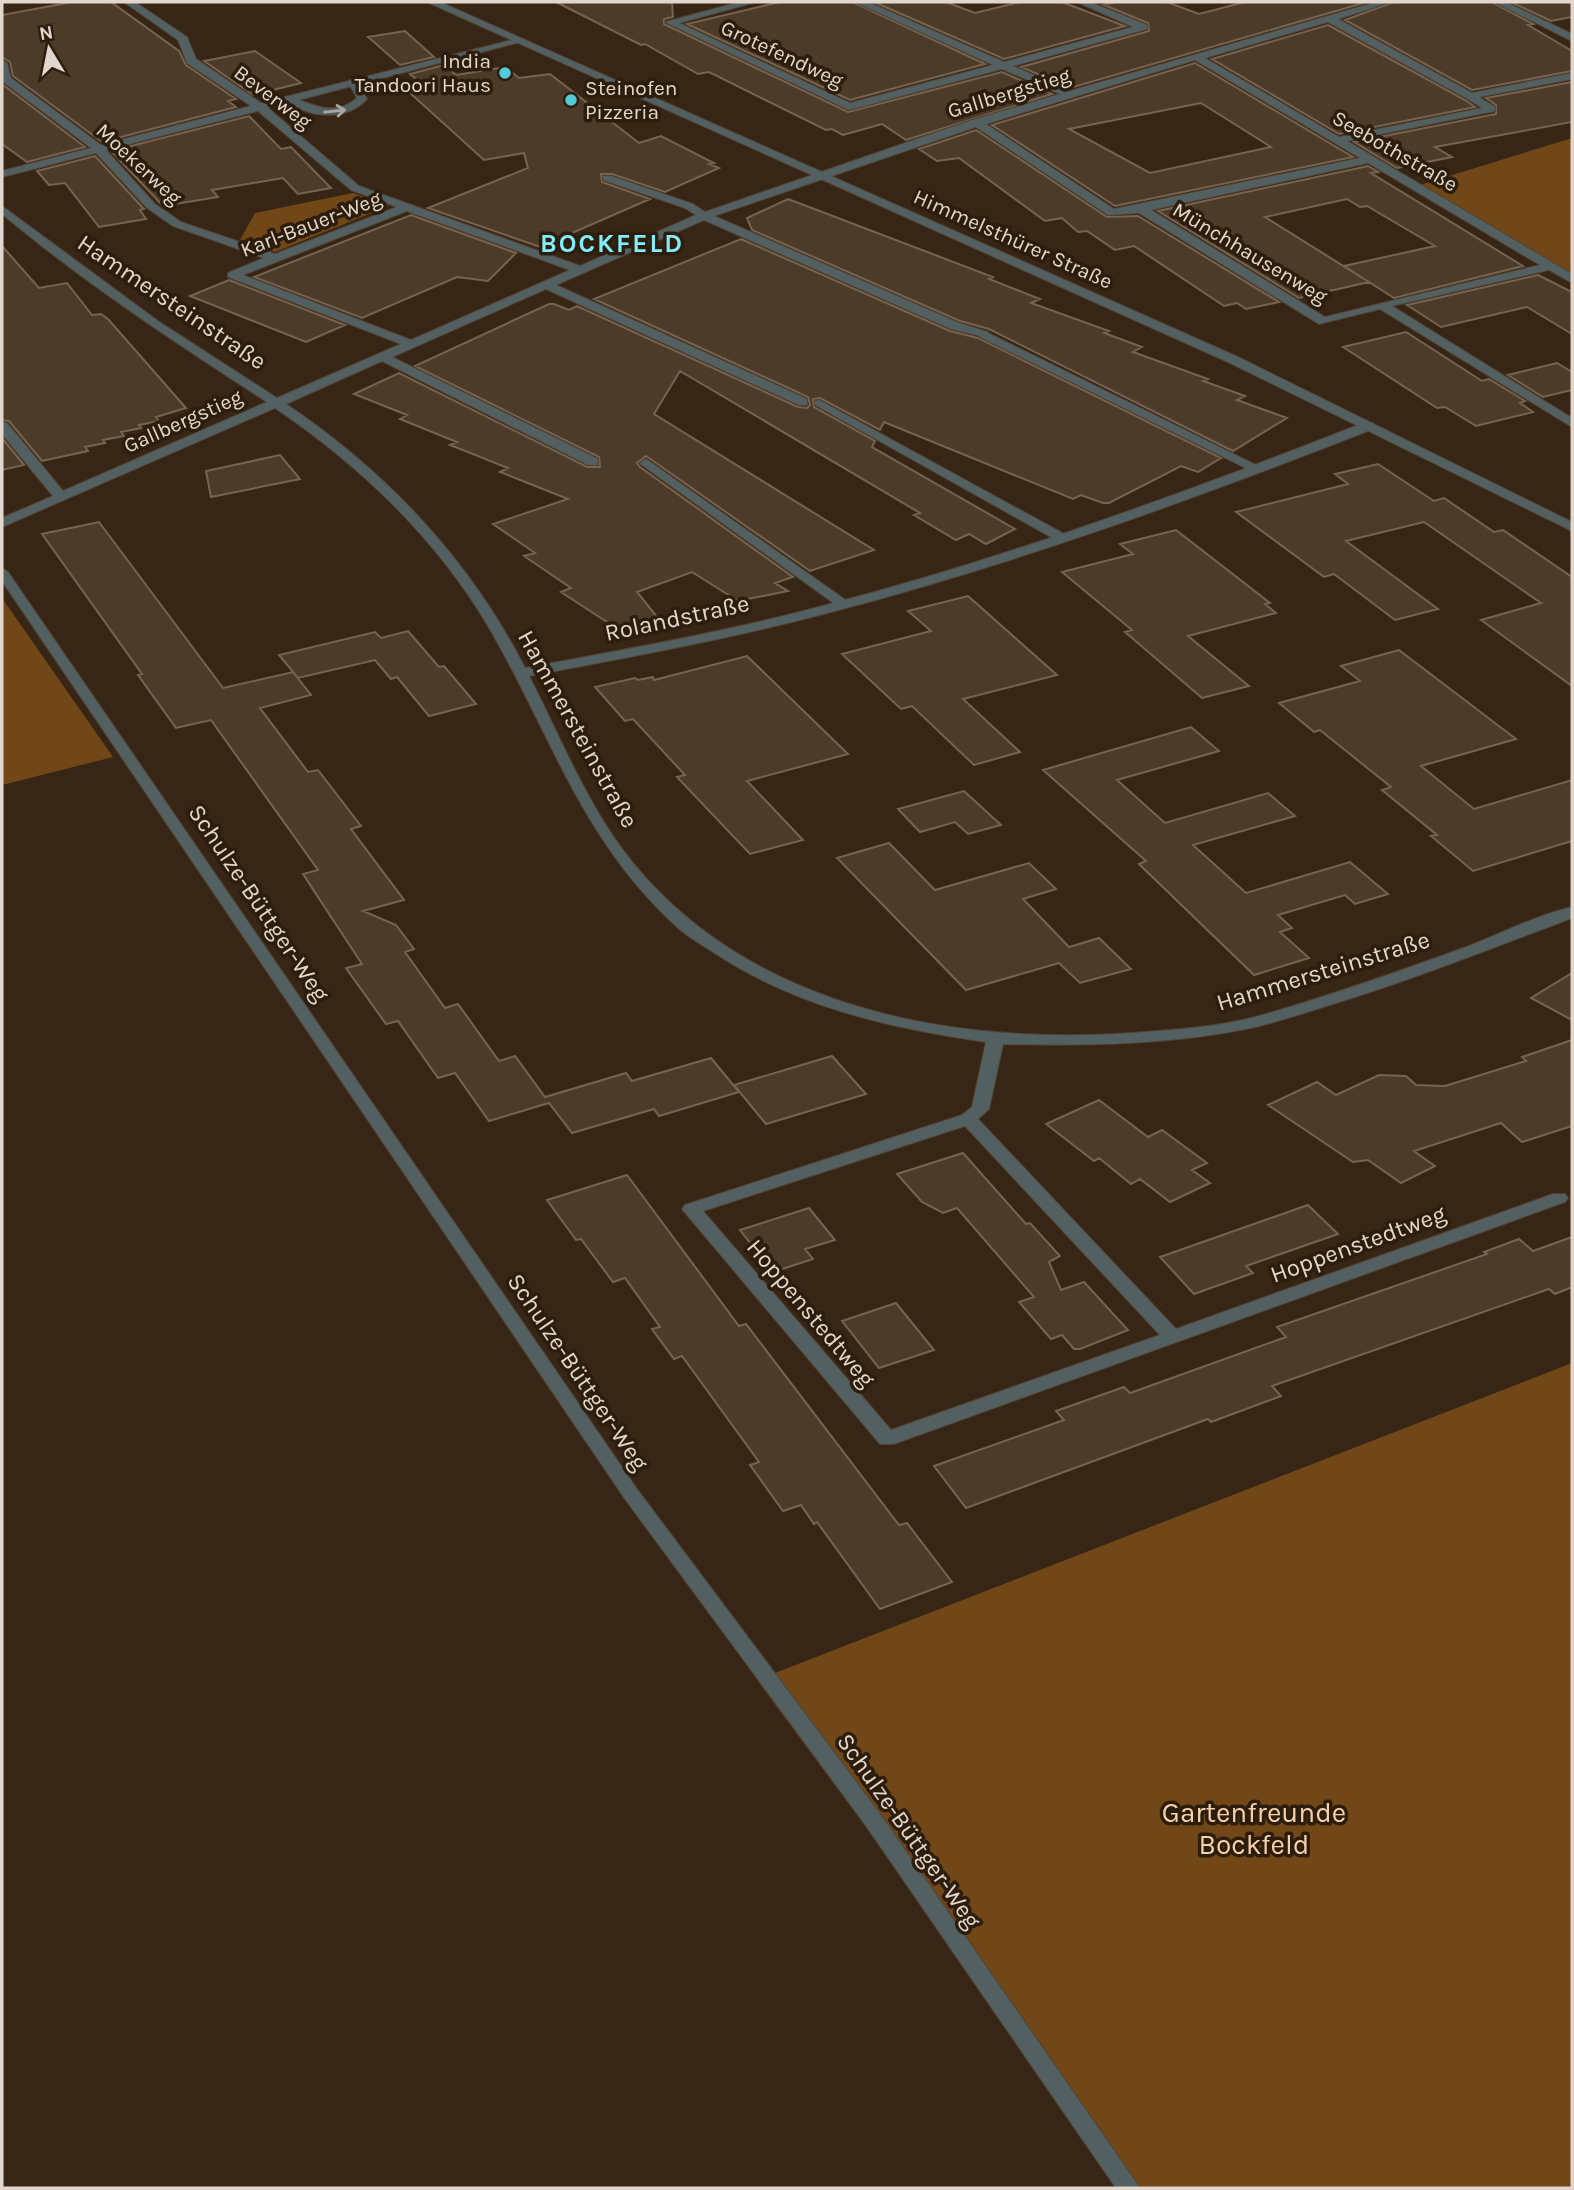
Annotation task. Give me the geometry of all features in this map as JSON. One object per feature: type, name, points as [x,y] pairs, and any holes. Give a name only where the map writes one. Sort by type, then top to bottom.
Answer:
[{"type":"street","name":"Beverweg","points":[[129,2],[183,38],[191,61],[260,107],[355,188],[408,206]]},
{"type":"street","name":"Himmelsthürer Straße","points":[[432,2],[1209,348],[1572,527]]},
{"type":"street","name":"Grotefendweg","points":[[751,2],[670,22],[849,107],[1143,27],[1083,2]]},
{"type":"street","points":[[860,2],[1068,94]]},
{"type":"street","name":"Gallbergstieg","points":[[2,523],[704,216],[976,122],[1386,2]]},
{"type":"street","points":[[1499,2],[1572,38]]},
{"type":"street","points":[[1329,18],[1491,109],[1338,140]]},
{"type":"street","points":[[2,173],[516,40]]},
{"type":"street","name":"Seebothstraße","points":[[1197,57],[1572,279]]},
{"type":"street","name":"Moekerweg","points":[[2,63],[6,79],[98,148],[151,206],[177,224],[275,258]]},
{"type":"street","points":[[1470,96],[1572,76]]},
{"type":"street","name":"Münchhausenweg","points":[[976,122],[1112,213],[1370,159]]},
{"type":"street","points":[[607,178],[689,205],[704,216],[955,326],[984,335]]},
{"type":"street","name":"Karl-Bauer-Weg","points":[[409,343],[232,275],[408,206],[581,270]]},
{"type":"street","name":"Hammersteinstraße","points":[[2,209],[85,275],[206,359],[275,402],[381,484],[473,591],[520,673],[587,804],[628,866],[685,926],[728,955],[772,979],[832,1006],[912,1027],[995,1040],[1042,1043],[1186,1034],[1253,1023],[1378,985],[1572,912]]},
{"type":"street","name":"Münchhausenweg","points":[[1141,209],[1323,321],[1551,266]]},
{"type":"street","points":[[546,285],[803,402]]},
{"type":"street","points":[[1382,305],[1572,423]]},
{"type":"street","points":[[381,356],[593,463]]},
{"type":"street","points":[[2,426],[61,497]]},
{"type":"street","name":"Rolandstraße","points":[[520,673],[645,650],[843,604],[1062,538],[1167,503],[1368,426]]},
{"type":"street","points":[[995,1040],[980,1110],[968,1119],[1173,1336]]},
{"type":"street","name":"Hoppenstedtweg","points":[[968,1119],[691,1209],[887,1439],[1559,1198]]},
{"type":"lane","points":[[288,99],[312,111],[345,110],[362,99],[353,82]]},
{"type":"lane","points":[[984,335],[1258,469]]},
{"type":"lane","points":[[819,403],[1062,538]]},
{"type":"lane","points":[[646,463],[843,604]]},
{"type":"lane","name":"Schulze-Büttger-Weg","points":[[2,572],[631,1494],[871,1817],[1129,2188]]},
{"type":"green space","points":[[1572,138],[1572,274],[1420,185]]},
{"type":"green space","points":[[353,193],[389,206],[275,252],[240,240],[255,213]]},
{"type":"green space","points":[[2,598],[113,757],[2,785]]},
{"type":"green space","name":"Gartenfreunde Bockfeld","points":[[1572,1363],[1572,2188],[1116,2188],[866,1827],[757,1680]]},
{"type":"building","points":[[72,2],[111,2],[179,51],[186,65],[236,99],[228,101],[236,107],[102,142],[13,76],[10,62],[2,57],[2,15]]},
{"type":"building","points":[[556,2],[672,2],[673,17],[664,19],[664,24],[848,112],[1002,72],[1052,94],[906,140],[882,124],[843,135],[832,129],[826,130],[709,72],[698,74],[645,44],[641,45]]},
{"type":"building","points":[[780,2],[853,2],[985,64],[850,100],[687,24]]},
{"type":"building","points":[[874,2],[946,2],[975,13],[1020,2],[1062,2],[1125,26],[1004,59]]},
{"type":"building","points":[[1115,2],[1167,2],[1199,14],[1245,2],[1367,2],[1070,88],[1021,67],[1149,31],[1148,23],[1104,5]]},
{"type":"building","points":[[1394,2],[1492,2],[1533,24],[1528,25],[1572,51],[1572,71],[1472,90],[1345,20]]},
{"type":"building","points":[[1511,2],[1572,2],[1572,17],[1551,21]]},
{"type":"building","points":[[1328,25],[1475,107],[1339,134],[1212,59]]},
{"type":"building","points":[[405,31],[434,57],[400,65],[368,37]]},
{"type":"building","points":[[255,51],[301,83],[253,95],[204,61]]},
{"type":"building","points":[[1195,63],[1353,157],[1115,206],[992,125]],"holes":[[[1201,103],[1271,147],[1150,173],[1069,129]]]},
{"type":"building","points":[[444,65],[456,75],[505,67],[519,78],[550,74],[639,143],[661,136],[719,168],[665,192],[612,174],[601,174],[602,182],[650,199],[540,247],[428,208],[528,168],[524,153],[484,160],[410,93],[425,91],[418,85],[422,84],[410,74]]},
{"type":"building","points":[[1572,82],[1572,122],[1435,147],[1452,157],[1397,168],[1354,142],[1496,114],[1496,105],[1486,98]]},
{"type":"building","points":[[2,84],[85,147],[27,162],[2,144]]},
{"type":"building","points":[[249,116],[281,149],[291,147],[331,188],[298,194],[283,178],[212,190],[218,197],[163,206],[111,151]]},
{"type":"building","points":[[976,130],[1107,217],[1138,216],[1279,302],[1246,309],[1237,303],[1224,306],[1134,246],[1115,250],[1087,231],[1078,232],[1062,218],[1045,221],[959,158],[937,161],[919,149]]},
{"type":"building","points":[[95,156],[144,209],[140,210],[146,219],[99,227],[65,183],[49,185],[37,171]]},
{"type":"building","points":[[1368,166],[1378,172],[1371,173],[1523,266],[1394,298],[1369,282],[1299,298],[1158,211]],"holes":[[[1347,199],[1360,207],[1367,206],[1435,246],[1344,266],[1369,282],[1265,217]]]},
{"type":"building","points":[[788,199],[993,277],[989,279],[1040,299],[1031,303],[1109,331],[1104,333],[1142,347],[1133,352],[1208,379],[1203,381],[1245,396],[1237,400],[1287,418],[1233,451],[989,329],[960,321],[752,230],[747,218]]},
{"type":"building","points":[[411,215],[516,253],[488,281],[457,277],[362,318],[254,277]]},
{"type":"building","points":[[741,239],[950,331],[978,338],[1221,458],[1198,472],[1181,466],[1109,503],[1081,495],[1073,499],[884,422],[880,430],[820,398],[813,399],[814,407],[875,441],[872,447],[1015,529],[986,544],[969,534],[956,540],[914,515],[920,513],[680,371],[654,414],[874,550],[810,571],[646,456],[637,463],[640,467],[793,577],[775,583],[788,591],[738,601],[692,572],[637,592],[658,618],[613,626],[561,592],[571,588],[524,556],[535,553],[493,524],[568,499],[500,472],[508,468],[450,445],[457,442],[400,419],[407,415],[354,394],[399,373],[587,467],[600,467],[599,457],[415,366],[554,304],[569,310],[577,306],[798,407],[807,408],[810,405],[808,397],[594,299]]},
{"type":"building","points":[[2,246],[39,288],[67,283],[92,315],[101,314],[108,319],[186,408],[156,417],[159,421],[139,425],[141,428],[121,432],[124,436],[85,447],[88,451],[42,461],[9,421],[2,420]]},
{"type":"building","points":[[1538,275],[1572,292],[1572,334],[1527,307],[1441,327],[1407,305]]},
{"type":"building","points":[[229,280],[345,325],[306,342],[190,296]]},
{"type":"building","points":[[1406,332],[1482,381],[1489,379],[1525,401],[1520,403],[1533,412],[1476,426],[1445,407],[1437,408],[1343,347]]},
{"type":"building","points":[[1557,363],[1572,372],[1572,390],[1543,397],[1508,375]]},
{"type":"building","points":[[2,438],[24,465],[2,470]]},
{"type":"building","points":[[280,455],[300,479],[211,497],[206,471]]},
{"type":"building","points":[[1378,464],[1434,501],[1444,498],[1494,532],[1503,530],[1572,577],[1572,686],[1481,620],[1541,603],[1424,522],[1346,541],[1438,609],[1395,620],[1334,574],[1324,577],[1236,512],[1348,484],[1335,474]]},
{"type":"building","points":[[99,522],[223,688],[293,672],[311,695],[260,708],[308,772],[318,770],[361,826],[351,829],[404,900],[363,911],[396,925],[414,949],[405,952],[445,1008],[458,1004],[499,1061],[515,1056],[545,1097],[626,1073],[632,1081],[711,1058],[739,1092],[659,1116],[654,1109],[572,1133],[549,1103],[489,1121],[455,1073],[438,1078],[398,1021],[386,1024],[346,968],[362,964],[303,874],[318,870],[211,720],[176,728],[138,675],[142,674],[42,534]]},
{"type":"building","points":[[1176,530],[1270,603],[1265,604],[1276,613],[1188,636],[1249,686],[1202,698],[1125,632],[1132,630],[1062,572],[1133,554],[1120,544]]},
{"type":"building","points":[[968,596],[1057,675],[963,699],[1020,752],[974,765],[912,706],[901,709],[842,654],[931,631],[908,611]]},
{"type":"building","points":[[408,631],[439,667],[444,666],[476,704],[429,716],[397,677],[391,679],[375,660],[298,678],[279,655],[375,632],[381,638]]},
{"type":"building","points":[[1399,650],[1516,739],[1421,766],[1474,809],[1572,780],[1572,841],[1473,871],[1431,836],[1437,835],[1382,790],[1391,787],[1320,730],[1314,732],[1279,703],[1360,681],[1341,666]]},
{"type":"building","points":[[747,656],[848,754],[747,781],[803,840],[750,854],[677,777],[685,775],[633,719],[625,721],[595,687],[635,678],[638,680],[653,677],[654,680]]},
{"type":"building","points":[[1191,727],[1219,751],[1117,780],[1165,823],[1268,793],[1295,816],[1193,845],[1246,893],[1350,862],[1388,894],[1355,904],[1345,895],[1278,915],[1292,928],[1280,932],[1309,958],[1254,975],[1139,864],[1146,861],[1043,770]]},
{"type":"building","points":[[964,791],[1001,825],[968,834],[955,822],[920,832],[898,809]]},
{"type":"building","points":[[889,843],[935,890],[1029,863],[1056,889],[1023,899],[1069,947],[1099,938],[1131,969],[1080,983],[1059,963],[966,990],[837,858]]},
{"type":"building","points":[[1572,973],[1572,1020],[1531,998]]},
{"type":"building","points":[[1572,1040],[1572,1126],[1522,1142],[1501,1123],[1414,1151],[1435,1166],[1401,1183],[1368,1160],[1353,1162],[1268,1105],[1317,1082],[1336,1095],[1379,1075],[1406,1076],[1416,1085],[1445,1086],[1526,1061],[1522,1057]]},
{"type":"building","points":[[832,1056],[866,1094],[766,1124],[734,1085]]},
{"type":"building","points":[[1099,1100],[1148,1137],[1162,1130],[1207,1163],[1192,1170],[1210,1183],[1170,1202],[1140,1179],[1131,1184],[1099,1158],[1094,1161],[1046,1124]]},
{"type":"building","points":[[963,1153],[1026,1224],[1030,1223],[1060,1256],[1049,1262],[1061,1290],[1084,1282],[1128,1330],[1080,1349],[1074,1349],[1062,1335],[1051,1339],[1019,1302],[1034,1297],[957,1208],[943,1213],[922,1202],[897,1174]]},
{"type":"building","points":[[627,1175],[739,1326],[746,1324],[899,1525],[907,1523],[952,1582],[880,1609],[817,1522],[814,1524],[801,1505],[783,1511],[750,1465],[759,1462],[682,1356],[674,1359],[652,1329],[660,1327],[625,1278],[613,1282],[581,1239],[576,1240],[547,1200]]},
{"type":"building","points":[[1308,1205],[1338,1234],[1246,1266],[1253,1273],[1194,1294],[1160,1257]]},
{"type":"building","points":[[809,1208],[835,1240],[805,1249],[813,1259],[773,1272],[740,1230]]},
{"type":"building","points":[[1572,1237],[1572,1287],[1555,1294],[1549,1289],[1272,1386],[1281,1396],[1211,1422],[1208,1419],[966,1508],[934,1466],[1064,1420],[1056,1411],[1124,1387],[1130,1393],[1286,1337],[1277,1327],[1487,1254],[1484,1252],[1519,1239],[1533,1251]]},
{"type":"building","points":[[896,1303],[934,1350],[879,1368],[842,1321]]},
{"type":"place","name":"India Tandoori Haus","points":[[505,73]]},
{"type":"place","name":"Steinofen Pizzeria","points":[[571,100]]},
{"type":"district","name":"BOCKFELD","points":[[612,243]]}]
